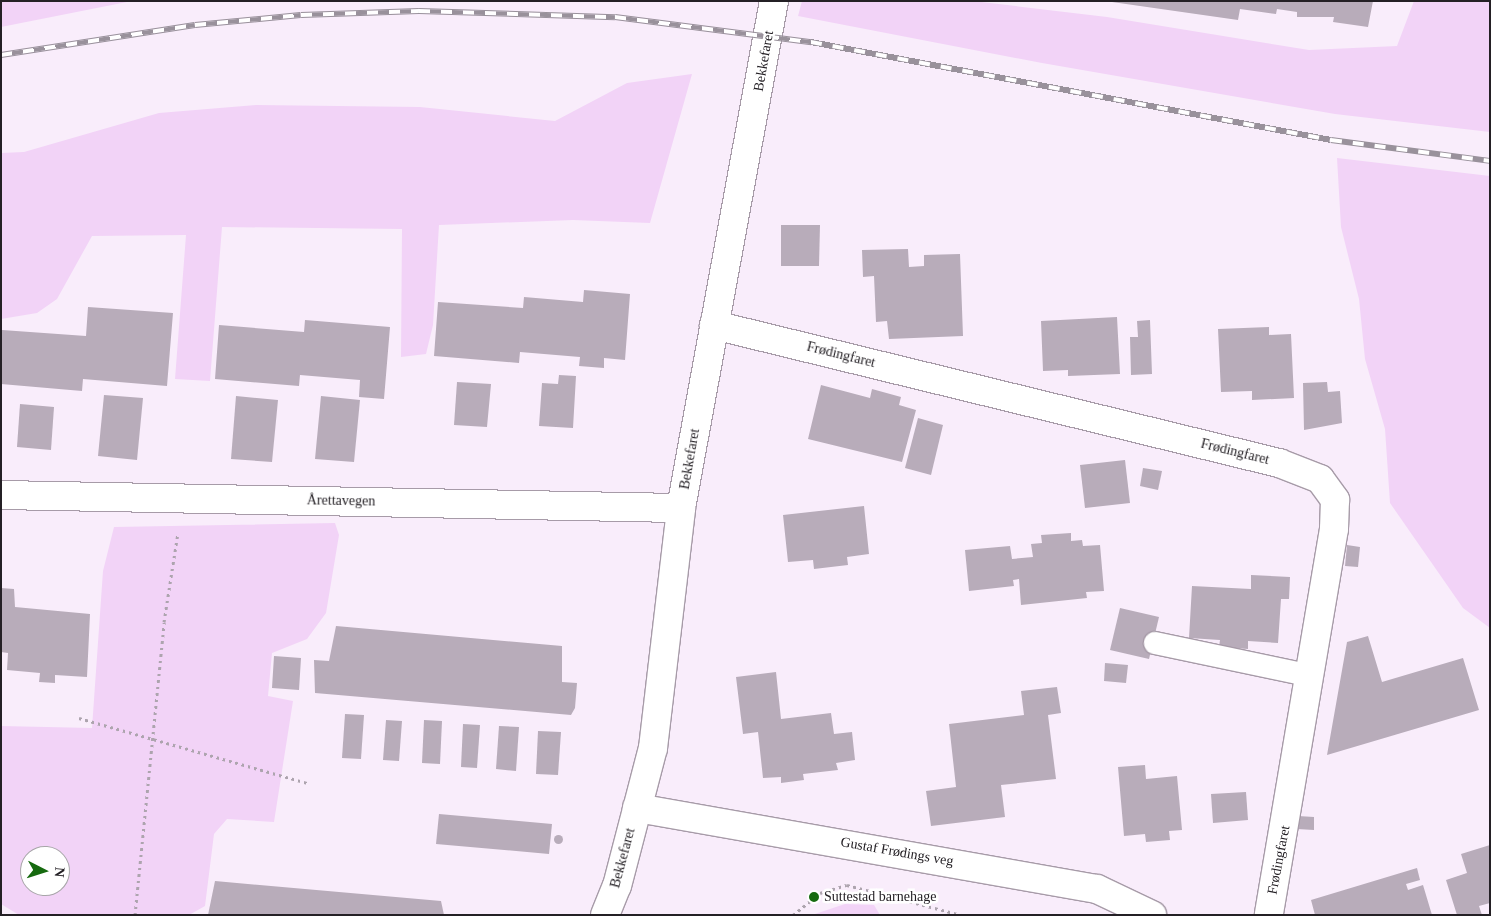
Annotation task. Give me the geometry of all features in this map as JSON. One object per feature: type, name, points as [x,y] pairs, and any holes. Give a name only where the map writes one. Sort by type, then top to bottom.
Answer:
[{"type":"street","name":"Bekkefaret","points":[[605,915],[637,808],[652,748],[681,508],[774,1]]},
{"type":"street","name":"Frødingfaret","points":[[714,324],[1279,463],[1320,478],[1335,500],[1334,529],[1311,676],[1269,915]]},
{"type":"street","name":"Årettavegen","points":[[1,495],[681,508]]},
{"type":"street","name":"Gustaf Frødings veg","points":[[637,808],[1096,889],[1152,915]]},
{"type":"lane","points":[[1155,643],[1311,676]]},
{"type":"path","points":[[135,915],[164,622],[184,498]]},
{"type":"path","points":[[79,718],[307,783]]},
{"type":"path","points":[[793,915],[820,893],[847,885],[962,915]]},
{"type":"shaded area","points":[[1,1],[132,1],[1,27]]},
{"type":"shaded area","points":[[802,1],[973,1],[1107,17],[1309,50],[1397,46],[1414,1],[1490,1],[1490,132],[1335,114],[1042,63],[798,16]]},
{"type":"shaded area","points":[[692,74],[650,223],[573,220],[439,225],[433,325],[426,354],[401,357],[402,229],[222,227],[210,381],[175,379],[186,235],[92,236],[57,299],[37,313],[1,319],[1,153],[24,152],[159,113],[256,105],[420,107],[555,121],[627,83]]},
{"type":"shaded area","points":[[1337,158],[1490,176],[1490,628],[1463,608],[1390,503],[1385,429],[1365,359],[1359,299],[1341,227]]},
{"type":"shaded area","points":[[335,523],[339,535],[326,613],[307,639],[272,653],[268,696],[293,701],[274,822],[227,819],[214,834],[205,906],[189,915],[19,915],[1,904],[1,726],[92,728],[103,571],[114,527]]},
{"type":"shaded area","points":[[845,904],[874,905],[880,915],[812,915]]},
{"type":"building","points":[[1105,1],[1373,1],[1368,27],[1333,22],[1334,17],[1297,17],[1297,12],[1277,9],[1276,14],[1240,9],[1238,20]]},
{"type":"building","points":[[781,225],[820,225],[819,266],[781,266]]},
{"type":"building","points":[[908,249],[909,267],[924,266],[924,255],[960,254],[963,336],[889,339],[887,321],[876,322],[874,276],[863,277],[862,250]]},
{"type":"building","points":[[584,290],[630,294],[625,360],[604,358],[604,368],[579,366],[580,357],[520,352],[519,363],[434,356],[438,302],[523,308],[524,297],[583,302]]},
{"type":"building","points":[[88,307],[173,313],[167,386],[83,379],[82,391],[1,384],[2,330],[86,336]]},
{"type":"building","points":[[1117,317],[1120,374],[1068,376],[1068,370],[1043,371],[1041,321]]},
{"type":"building","points":[[305,320],[390,327],[384,399],[359,397],[360,380],[300,375],[299,386],[215,379],[219,325],[304,332]]},
{"type":"building","points":[[1150,320],[1152,374],[1131,375],[1130,337],[1138,337],[1137,321]]},
{"type":"building","points":[[1269,327],[1269,335],[1291,334],[1294,398],[1252,400],[1252,391],[1221,392],[1218,329]]},
{"type":"building","points":[[559,375],[576,376],[573,428],[539,426],[542,383],[558,384]]},
{"type":"building","points":[[457,382],[491,384],[487,427],[454,425]]},
{"type":"building","points":[[1327,382],[1328,392],[1340,391],[1342,423],[1304,430],[1303,383]]},
{"type":"building","points":[[821,385],[870,398],[872,389],[901,397],[899,405],[916,410],[902,462],[808,439]]},
{"type":"building","points":[[104,395],[143,398],[137,460],[98,456]]},
{"type":"building","points":[[236,396],[278,400],[272,462],[231,459]]},
{"type":"building","points":[[321,396],[360,400],[354,462],[315,459]]},
{"type":"building","points":[[20,404],[54,407],[51,450],[17,447]]},
{"type":"building","points":[[918,418],[943,425],[931,475],[905,468]]},
{"type":"building","points":[[1125,460],[1130,503],[1085,508],[1080,465]]},
{"type":"building","points":[[1143,468],[1162,471],[1158,490],[1140,486]]},
{"type":"building","points":[[864,506],[869,554],[847,557],[848,565],[814,569],[813,560],[788,562],[783,515]]},
{"type":"building","points":[[1071,533],[1071,541],[1082,540],[1083,546],[1100,545],[1104,591],[1086,592],[1087,598],[1021,605],[1019,579],[1013,580],[1014,586],[969,591],[965,550],[1010,546],[1012,559],[1033,557],[1031,544],[1042,543],[1041,535]]},
{"type":"building","points":[[1347,545],[1360,547],[1358,567],[1345,566]]},
{"type":"building","points":[[1251,575],[1290,577],[1289,599],[1281,599],[1278,643],[1248,641],[1248,649],[1219,647],[1220,640],[1189,638],[1192,586],[1251,589]]},
{"type":"building","points":[[1,588],[14,589],[15,607],[90,614],[87,677],[55,675],[55,683],[39,682],[40,673],[7,670],[8,653],[1,652]]},
{"type":"building","points":[[1120,608],[1159,617],[1149,659],[1110,650]]},
{"type":"building","points":[[336,626],[562,646],[562,682],[577,683],[575,708],[571,715],[315,693],[314,660],[329,661]]},
{"type":"building","points":[[1368,636],[1382,682],[1463,658],[1479,710],[1327,755],[1347,642]]},
{"type":"building","points":[[274,656],[301,658],[299,690],[272,688]]},
{"type":"building","points":[[1105,663],[1128,665],[1126,683],[1104,681]]},
{"type":"building","points":[[776,672],[781,719],[831,713],[834,734],[852,732],[855,760],[836,763],[838,770],[803,774],[804,780],[781,783],[781,777],[763,778],[758,732],[743,734],[736,677]]},
{"type":"building","points":[[1057,687],[1061,713],[1048,715],[1056,779],[1001,785],[1005,817],[931,826],[926,791],[956,787],[949,724],[1024,715],[1021,691]]},
{"type":"building","points":[[345,714],[364,715],[361,759],[342,758]]},
{"type":"building","points":[[386,720],[402,721],[399,761],[383,760]]},
{"type":"building","points":[[424,720],[442,721],[440,764],[422,763]]},
{"type":"building","points":[[463,724],[480,725],[477,768],[461,767]]},
{"type":"building","points":[[499,726],[519,727],[516,771],[496,769]]},
{"type":"building","points":[[538,731],[561,732],[558,775],[536,774]]},
{"type":"building","points":[[1145,765],[1146,779],[1177,776],[1182,830],[1169,831],[1170,840],[1146,842],[1145,834],[1124,836],[1118,767]]},
{"type":"building","points":[[1246,792],[1248,820],[1213,823],[1211,794]]},
{"type":"building","points":[[439,814],[552,824],[549,854],[436,844]]},
{"type":"building","points":[[1298,816],[1314,817],[1314,830],[1297,829]]},
{"type":"building","points":[[558,835],[562,839],[558,843],[554,839]]},
{"type":"building","points":[[1490,845],[1490,903],[1479,906],[1482,915],[1457,915],[1446,880],[1467,873],[1461,854]]},
{"type":"building","points":[[1417,868],[1420,880],[1406,884],[1408,890],[1423,885],[1432,915],[1315,915],[1311,900]]},
{"type":"building","points":[[215,881],[441,901],[444,915],[208,915]]},
{"type":"railway","points":[[1,55],[195,25],[301,15],[419,11],[615,17],[811,42],[1331,140],[1490,161]]},
{"type":"place","name":"Suttestad barnehage","points":[[814,897]]}]
